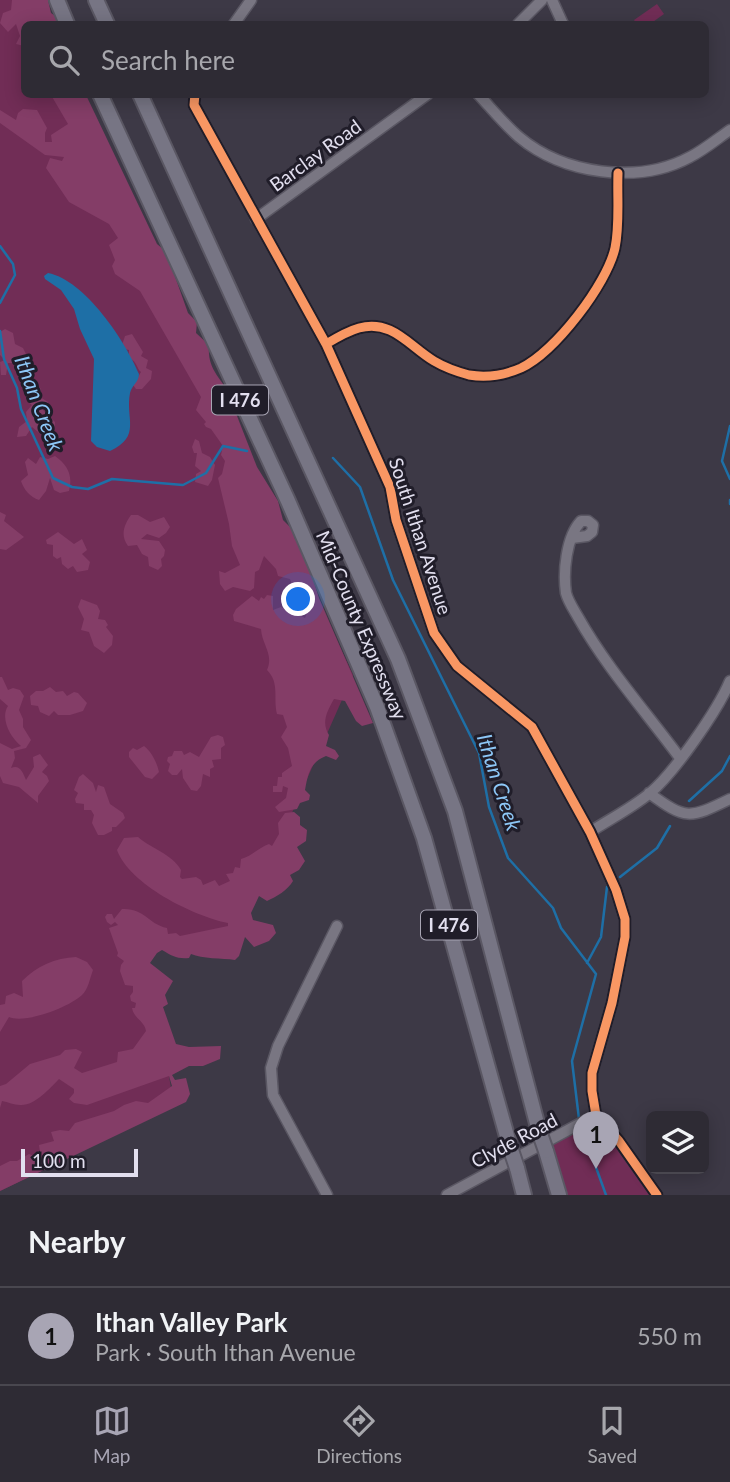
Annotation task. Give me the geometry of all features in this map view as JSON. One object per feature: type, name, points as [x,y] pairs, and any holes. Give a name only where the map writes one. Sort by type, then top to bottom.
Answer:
[{"type":"highway","points":[[57,0],[66,21]]},
{"type":"highway","points":[[96,0],[106,21]]},
{"type":"highway","name":"Mid-County Expressway","points":[[102,98],[288,501],[377,707],[424,838],[524,1195]]},
{"type":"highway","name":"Mid-County Expressway","points":[[142,98],[398,659],[422,719],[455,811],[558,1195]]},
{"type":"street","points":[[236,21],[251,0]]},
{"type":"street","points":[[520,21],[542,0]]},
{"type":"street","points":[[552,0],[562,21]]},
{"type":"street","name":"South Ithan Avenue","points":[[195,98],[194,106],[326,344],[390,487],[396,520],[434,633],[457,666],[532,727],[590,831],[620,898],[625,919],[625,937],[612,1003],[592,1073],[596,1115]]},
{"type":"street","name":"Barclay Road","points":[[256,219],[422,98]]},
{"type":"street","points":[[482,98],[519,137],[547,155],[575,166],[605,173],[664,167],[690,157],[730,130]]},
{"type":"street","points":[[326,344],[357,328],[370,326],[399,333],[434,361],[467,374],[504,374],[524,367],[543,353],[591,301],[604,278],[615,247],[618,173]]},
{"type":"street","points":[[572,538],[566,561],[566,595],[589,635],[680,758]]},
{"type":"street","points":[[590,831],[649,793],[670,773],[712,713],[730,681]]},
{"type":"street","points":[[649,793],[676,813],[700,814],[730,799]]},
{"type":"street","points":[[327,1195],[273,1095],[271,1068],[278,1046],[338,926]]},
{"type":"street","points":[[596,1115],[619,1141],[657,1195]]},
{"type":"street","name":"Clyde Road","points":[[447,1195],[596,1115]]},
{"type":"shaded area","points":[[0,0],[38,0],[26,21],[21,21],[21,98],[83,98],[353,675],[237,937],[148,951],[174,1106],[0,1191]]},
{"type":"shaded area","points":[[12,0],[48,0],[51,13],[58,18],[57,21],[21,21],[21,45],[16,44],[20,36],[16,24],[8,32],[0,23],[3,13],[11,10]]},
{"type":"shaded area","points":[[657,4],[664,14],[654,21],[634,20]]},
{"type":"shaded area","points":[[53,98],[87,98],[157,244],[170,255],[188,313],[197,322],[196,333],[209,345],[212,367],[231,397],[228,401],[237,416],[257,467],[278,501],[283,520],[291,528],[304,551],[319,598],[373,723],[362,726],[356,721],[345,701],[334,699],[326,717],[325,726],[329,735],[326,746],[335,750],[339,756],[336,760],[326,756],[313,765],[305,790],[310,795],[309,800],[300,803],[297,809],[279,812],[275,807],[286,798],[288,788],[283,786],[282,792],[273,792],[273,786],[277,786],[278,777],[282,777],[282,773],[292,766],[288,748],[281,737],[287,727],[283,715],[277,714],[275,685],[267,670],[269,659],[261,629],[234,621],[233,615],[236,609],[252,596],[259,601],[267,595],[273,596],[273,610],[281,607],[305,618],[307,613],[290,579],[278,576],[276,569],[264,556],[259,570],[255,572],[254,588],[250,591],[233,587],[225,591],[220,584],[219,571],[225,573],[240,565],[232,546],[218,478],[222,474],[225,461],[221,455],[223,446],[211,429],[206,427],[206,422],[196,410],[201,397],[140,291],[115,274],[112,266],[115,260],[109,245],[118,238],[109,224],[69,202],[46,168],[50,158],[62,161],[64,157],[45,155],[0,123],[0,110],[16,120],[23,109],[37,110],[47,128],[45,142],[52,142],[51,135],[68,124]]},
{"type":"shaded area","points":[[5,329],[13,333],[15,344],[23,348],[26,354],[19,363],[8,363],[6,375],[1,375],[0,362],[5,360],[0,355],[0,332]]},
{"type":"shaded area","points":[[132,334],[143,352],[141,356],[148,360],[146,368],[152,371],[151,379],[142,389],[136,389],[133,385],[141,372],[129,358],[129,350],[122,345],[125,336]]},
{"type":"shaded area","points":[[32,381],[41,389],[40,397],[48,402],[48,406],[43,410],[55,422],[55,428],[51,435],[43,436],[32,427],[26,436],[17,437],[19,427],[27,421],[26,412],[32,405],[27,401],[24,388]]},
{"type":"shaded area","points":[[195,439],[199,441],[202,453],[210,457],[215,465],[208,486],[195,482],[196,474],[201,471],[195,466],[197,453],[194,453],[192,447]]},
{"type":"shaded area","points":[[55,456],[68,471],[69,491],[60,493],[54,490],[50,478],[46,491],[39,500],[36,499],[28,493],[21,481],[28,475],[25,462],[28,458],[36,464],[40,457],[48,459]]},
{"type":"shaded area","points":[[0,512],[6,515],[4,521],[24,537],[6,550],[0,549]]},
{"type":"shaded area","points":[[131,515],[138,515],[150,522],[164,517],[170,527],[159,538],[147,534],[141,539],[159,541],[165,550],[161,559],[162,566],[158,570],[149,566],[148,557],[142,554],[137,545],[128,546],[124,538],[126,523]]},
{"type":"shaded area","points":[[58,532],[74,544],[82,539],[87,550],[82,554],[90,562],[88,570],[77,572],[73,566],[68,569],[62,564],[61,557],[57,559],[53,556],[53,545],[47,544],[46,540]]},
{"type":"shaded area","points":[[81,599],[97,605],[100,611],[98,619],[105,620],[108,625],[106,627],[113,636],[112,645],[104,653],[94,646],[89,632],[81,630],[84,619],[78,607]]},
{"type":"shaded area","points":[[0,677],[8,690],[20,690],[24,696],[19,710],[23,727],[31,740],[26,748],[14,751],[15,758],[11,768],[19,768],[26,780],[34,767],[33,757],[40,754],[48,765],[42,772],[49,781],[38,796],[38,803],[19,787],[3,783],[0,776],[0,743],[12,749],[21,746],[7,727],[5,716],[8,706],[0,699]]},
{"type":"shaded area","points":[[50,687],[56,692],[63,691],[67,696],[78,693],[87,703],[83,711],[58,715],[54,711],[49,716],[40,712],[38,706],[31,705],[30,696]]},
{"type":"shaded area","points":[[211,737],[223,737],[225,745],[221,748],[221,759],[212,760],[214,767],[210,769],[210,777],[203,774],[201,786],[197,791],[191,790],[183,778],[182,769],[177,775],[168,771],[168,757],[172,756],[174,751],[182,751],[184,755],[190,752],[199,757]]},
{"type":"shaded area","points":[[144,746],[154,758],[159,772],[152,779],[145,777],[129,757],[133,748],[137,750]]},
{"type":"shaded area","points":[[83,774],[93,783],[96,792],[98,785],[104,787],[110,804],[123,813],[125,818],[104,835],[98,835],[92,823],[94,815],[91,810],[84,810],[84,804],[76,803],[78,793],[74,790]]},
{"type":"shaded area","points":[[294,812],[300,817],[300,825],[307,830],[306,841],[297,847],[305,861],[299,870],[290,875],[293,881],[288,887],[267,901],[259,896],[251,913],[253,920],[273,925],[276,933],[269,941],[254,947],[245,937],[235,960],[191,954],[189,958],[181,958],[162,950],[150,963],[173,981],[165,995],[168,1004],[163,1007],[176,1044],[189,1047],[221,1046],[220,1059],[203,1066],[189,1066],[172,1075],[175,1080],[186,1078],[190,1094],[186,1102],[0,1191],[0,1166],[40,1152],[39,1145],[54,1141],[51,1132],[69,1131],[75,1123],[136,1101],[148,1103],[172,1086],[169,1076],[87,1105],[74,1103],[69,1099],[74,1089],[59,1079],[31,1103],[20,1105],[2,1101],[0,1108],[0,1086],[30,1064],[60,1055],[65,1050],[76,1049],[82,1052],[74,1068],[82,1073],[117,1062],[118,1052],[133,1049],[146,1031],[132,1008],[135,1008],[136,1003],[131,1001],[130,996],[133,986],[125,985],[120,971],[124,961],[117,956],[109,928],[118,925],[115,922],[111,925],[107,922],[107,914],[112,914],[114,919],[122,909],[130,909],[167,928],[168,934],[176,933],[180,936],[228,926],[228,923],[164,897],[134,875],[117,850],[124,838],[138,837],[167,856],[181,870],[182,879],[196,877],[203,885],[215,880],[219,886],[230,881],[226,874],[233,873],[235,867],[240,868],[241,859],[269,844],[272,846],[279,834],[278,823],[285,813]]},
{"type":"shaded area","points":[[76,957],[87,962],[93,970],[82,995],[46,1014],[16,1019],[9,1017],[0,1032],[0,1005],[5,1004],[6,996],[14,993],[23,997],[22,981],[34,971],[54,961]]},
{"type":"shaded area","points":[[596,1115],[657,1195],[559,1195],[542,1139]]},
{"type":"water","points":[[48,273],[76,287],[90,300],[114,330],[139,374],[130,393],[129,433],[120,445],[110,451],[97,447],[91,441],[94,359],[74,309],[61,290],[45,279],[44,276]]},
{"type":"waterway","name":"Ithan Creek","points":[[0,246],[13,264],[15,275],[0,303]]},
{"type":"waterway","name":"Ithan Creek","points":[[0,331],[4,359],[17,388],[21,409],[53,478],[72,487],[88,489],[112,479],[183,485],[206,473],[223,446],[247,451]]},
{"type":"waterway","points":[[730,426],[722,461],[730,479]]},
{"type":"waterway","name":"Ithan Creek","points":[[333,458],[360,487],[393,580],[479,753],[489,807],[508,858],[553,908],[561,928],[596,974],[572,1061],[579,1119]]},
{"type":"waterway","points":[[689,801],[722,771],[730,756]]},
{"type":"waterway","points":[[620,877],[657,848],[670,826]]},
{"type":"waterway","points":[[587,963],[601,937],[607,887]]},
{"type":"waterway","name":"Ithan Creek","points":[[581,1126],[606,1195]]},
{"type":"cycle path","points":[[195,98],[194,105],[326,344],[390,487],[396,520],[434,633],[457,666],[532,727],[590,832],[616,890],[625,919],[625,937],[612,1003],[592,1073],[592,1091],[596,1115],[619,1141],[657,1195]]},
{"type":"cycle path","points":[[326,344],[359,328],[381,327],[400,336],[438,363],[465,374],[489,376],[521,368],[549,348],[564,332],[602,280],[617,239],[618,173]]},
{"type":"place","name":"Ithan Valley Park","points":[[596,1169]]}]
